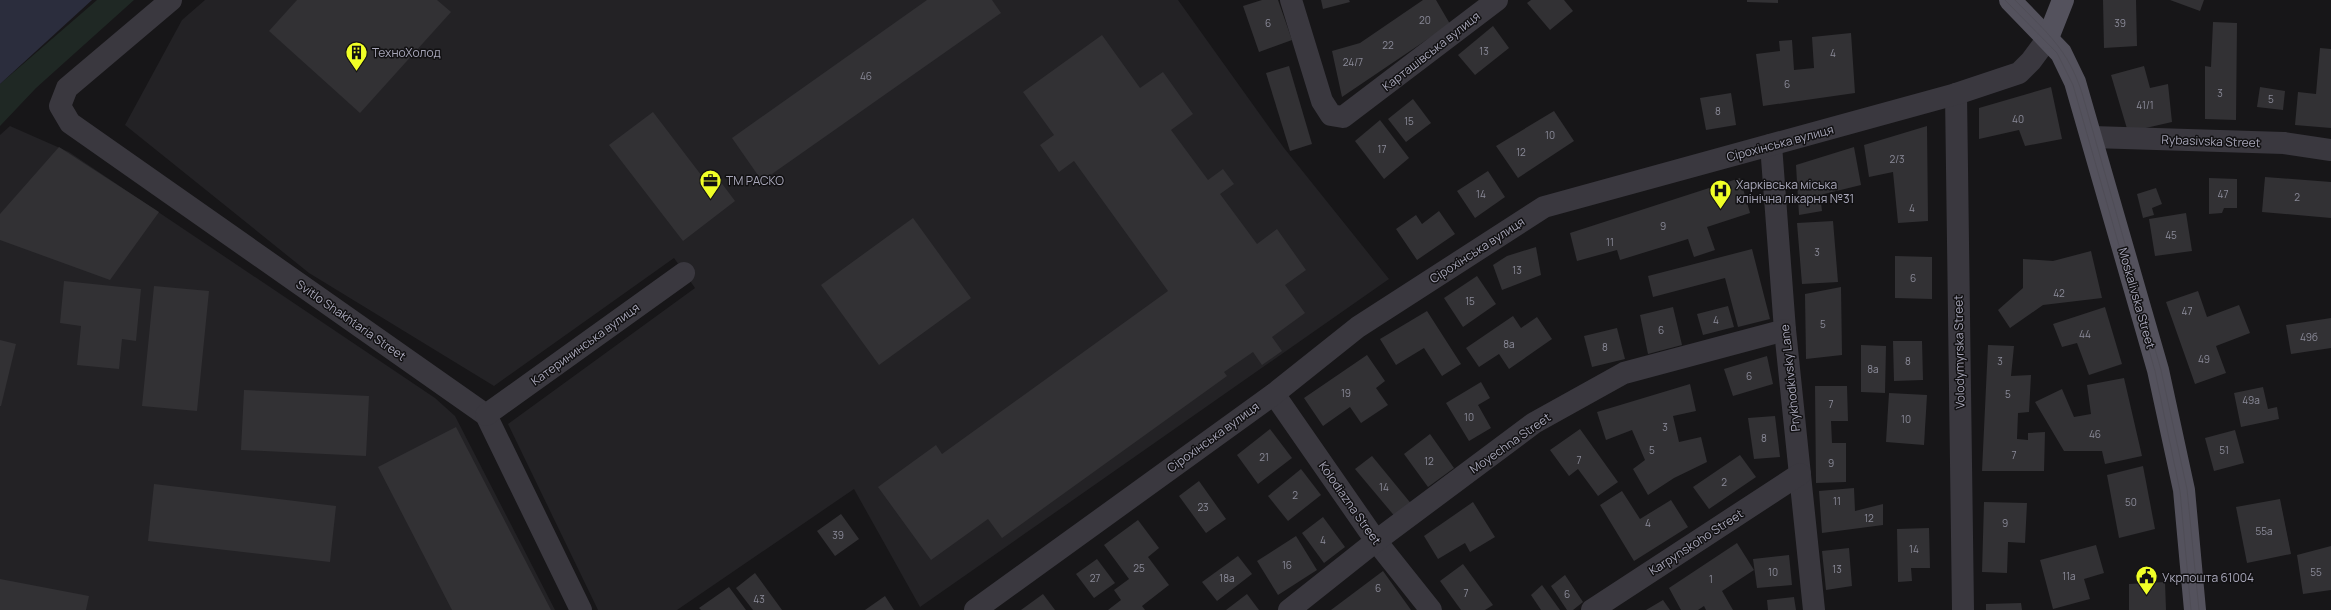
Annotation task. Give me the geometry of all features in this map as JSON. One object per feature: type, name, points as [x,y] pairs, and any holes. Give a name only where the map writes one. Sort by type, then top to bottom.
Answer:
[{"type":"main road","name":"Moskalivska Street","points":[[2010,0],[2061,53],[2073,74],[2158,370],[2184,490],[2195,610]]},
{"type":"main road","points":[[2048,38],[2063,0]]},
{"type":"street","name":"Svitlo Shakhtaria Street","points":[[171,0],[67,88],[60,106],[70,123],[486,415],[581,610]]},
{"type":"street","name":"Карташівська вулиця","points":[[1291,0],[1322,101],[1331,115],[1343,117],[1365,102],[1497,0]]},
{"type":"street","name":"Сірохінська вулиця","points":[[978,609],[1274,394],[1358,326],[1544,207],[1956,94],[2019,73],[2031,61],[2048,38]]},
{"type":"street","name":"Volodymyrska Street","points":[[1956,94],[1962,610]]},
{"type":"street","name":"Rybasivska Street","points":[[2092,137],[2284,143],[2331,150]]},
{"type":"street","name":"Prykhodkivsky Lane","points":[[1771,145],[1785,330],[1814,610]]},
{"type":"street","name":"Катерининська вулиця","points":[[486,415],[684,273]]},
{"type":"street","name":"Moyechna Street","points":[[1289,610],[1376,540],[1534,423],[1624,373],[1785,330]]},
{"type":"street","name":"Kolodiazna Street","points":[[1274,394],[1376,540],[1431,610]]},
{"type":"street","name":"Karpynskoho Street","points":[[1592,610],[1800,474]]},
{"type":"shaded area","points":[[97,0],[134,0],[36,88],[0,126],[0,84]]},
{"type":"shaded area","points":[[205,0],[1178,0],[1284,148],[1389,279],[920,607],[854,489],[677,610],[598,610],[508,424],[695,288],[674,258],[494,386],[309,273],[125,125],[182,20]]},
{"type":"shaded area","points":[[10,126],[69,152],[435,398],[455,416],[555,610],[0,610],[0,135]]},
{"type":"water","points":[[0,0],[92,0],[0,84]]},
{"type":"building","name":"ТехноХолод","points":[[297,0],[437,0],[451,12],[360,113],[269,31]]},
{"type":"building","points":[[927,0],[992,0],[1001,13],[762,181],[732,138]]},
{"type":"building","points":[[1262,0],[1278,0],[1292,40],[1259,52],[1243,6]]},
{"type":"building","points":[[1321,0],[1349,0],[1350,2],[1323,9]]},
{"type":"building","points":[[1423,0],[1436,0],[1450,24],[1342,97],[1332,51],[1360,43]]},
{"type":"building","points":[[1531,0],[1564,0],[1573,11],[1550,30],[1527,3]]},
{"type":"building","points":[[1747,0],[1778,0],[1778,3],[1747,2]]},
{"type":"building","points":[[2103,0],[2136,0],[2137,46],[2104,48]]},
{"type":"building","points":[[2170,0],[2204,0],[2200,11]]},
{"type":"building","points":[[2213,22],[2237,23],[2236,120],[2205,119],[2205,66],[2211,67]]},
{"type":"building","points":[[1493,26],[1509,48],[1475,75],[1458,55]]},
{"type":"building","points":[[1851,33],[1855,93],[1763,106],[1756,54],[1780,51],[1779,41],[1792,40],[1794,70],[1814,68],[1812,37]]},
{"type":"building","points":[[1102,35],[1140,88],[1163,72],[1193,114],[1171,130],[1208,180],[1223,169],[1234,184],[1220,194],[1257,244],[1277,229],[1306,270],[1285,285],[1305,313],[1272,337],[1282,351],[1262,365],[1253,352],[1224,372],[1227,376],[1002,538],[988,519],[931,560],[878,487],[936,445],[942,454],[1168,291],[1074,161],[1059,172],[1040,145],[1054,135],[1023,92]]},
{"type":"building","points":[[2320,48],[2331,49],[2331,128],[2295,125],[2298,92],[2316,94]]},
{"type":"building","points":[[1289,66],[1312,144],[1290,151],[1266,73]]},
{"type":"building","points":[[2144,66],[2150,88],[2168,84],[2172,122],[2128,132],[2111,75]]},
{"type":"building","points":[[2051,87],[2062,139],[2025,146],[2019,130],[1979,139],[1979,108]]},
{"type":"building","points":[[2260,87],[2285,91],[2283,110],[2257,107]]},
{"type":"building","points":[[1731,93],[1736,125],[1706,130],[1700,98]]},
{"type":"building","points":[[1413,99],[1431,123],[1406,142],[1388,119]]},
{"type":"building","points":[[1554,111],[1574,141],[1518,178],[1496,146]]},
{"type":"building","points":[[653,112],[711,188],[720,181],[735,201],[683,241],[609,145]]},
{"type":"building","points":[[1380,120],[1409,158],[1384,179],[1355,141]]},
{"type":"building","points":[[1927,126],[1928,221],[1898,223],[1893,172],[1869,177],[1864,145]]},
{"type":"building","points":[[59,147],[159,212],[110,280],[0,240],[0,214]]},
{"type":"building","points":[[1854,147],[1861,185],[1820,195],[1822,211],[1799,215],[1796,165]]},
{"type":"building","points":[[1488,171],[1505,197],[1475,218],[1457,191]]},
{"type":"building","points":[[2265,177],[2331,182],[2331,218],[2262,212]]},
{"type":"building","points":[[1740,178],[1750,213],[1707,227],[1715,250],[1694,257],[1688,239],[1620,260],[1617,250],[1577,261],[1570,233]]},
{"type":"building","points":[[2209,178],[2237,179],[2237,208],[2224,208],[2222,213],[2209,214]]},
{"type":"building","points":[[2156,188],[2162,204],[2152,208],[2154,215],[2143,218],[2137,194]]},
{"type":"building","points":[[1439,211],[1455,234],[1417,260],[1396,229],[1416,215],[1422,224]]},
{"type":"building","points":[[2186,213],[2192,251],[2155,256],[2149,219]]},
{"type":"building","points":[[913,218],[971,298],[879,365],[821,285]]},
{"type":"building","points":[[1833,221],[1838,282],[1802,284],[1797,223]]},
{"type":"building","points":[[1536,247],[1541,275],[1502,290],[1493,265],[1507,256]]},
{"type":"building","points":[[1752,249],[1770,319],[1738,327],[1725,278],[1653,297],[1648,276]]},
{"type":"building","points":[[2091,251],[2102,298],[2043,305],[2010,328],[1998,310],[2023,288],[2023,259],[2053,261]]},
{"type":"building","points":[[1895,256],[1932,257],[1932,299],[1895,298]]},
{"type":"building","points":[[1477,276],[1496,304],[1463,327],[1444,298]]},
{"type":"building","points":[[64,281],[141,289],[136,341],[122,339],[119,369],[77,365],[81,326],[60,323]]},
{"type":"building","points":[[154,286],[209,291],[197,411],[142,406]]},
{"type":"building","points":[[1841,287],[1842,355],[1806,359],[1805,294]]},
{"type":"building","points":[[2198,291],[2207,317],[2239,305],[2250,333],[2216,346],[2226,373],[2195,384],[2166,302]]},
{"type":"building","points":[[1728,306],[1734,327],[1703,335],[1697,314]]},
{"type":"building","points":[[1673,307],[1682,345],[1648,354],[1640,315]]},
{"type":"building","points":[[2105,307],[2122,364],[2089,375],[2077,343],[2062,347],[2053,324]]},
{"type":"building","points":[[1427,311],[1461,364],[1442,376],[1424,348],[1396,365],[1380,339]]},
{"type":"building","points":[[1513,316],[1521,328],[1537,317],[1552,339],[1509,369],[1499,354],[1479,367],[1466,348]]},
{"type":"building","points":[[2331,318],[2331,348],[2291,354],[2286,325]]},
{"type":"building","points":[[1617,328],[1625,359],[1592,367],[1584,336]]},
{"type":"building","points":[[0,340],[16,344],[1,406],[0,406]]},
{"type":"building","points":[[1893,341],[1922,341],[1923,380],[1894,381]]},
{"type":"building","points":[[1861,345],[1886,346],[1885,393],[1861,392]]},
{"type":"building","points":[[1988,345],[2014,346],[2011,376],[2031,375],[2029,412],[2018,413],[2017,439],[2028,440],[2028,433],[2045,432],[2044,471],[1982,471]]},
{"type":"building","points":[[1367,355],[1385,381],[1376,388],[1388,405],[1361,423],[1350,407],[1323,426],[1304,398]]},
{"type":"building","points":[[1767,356],[1773,384],[1733,396],[1724,369]]},
{"type":"building","points":[[2124,378],[2142,456],[2105,464],[2102,451],[2064,451],[2035,402],[2062,389],[2074,417],[2091,414],[2087,385]]},
{"type":"building","points":[[1481,382],[1490,398],[1478,405],[1491,428],[1469,441],[1446,403]]},
{"type":"building","points":[[1690,384],[1696,411],[1673,416],[1679,442],[1701,437],[1707,462],[1674,478],[1648,495],[1633,469],[1645,460],[1632,430],[1606,440],[1597,412]]},
{"type":"building","points":[[1815,386],[1847,386],[1848,421],[1831,421],[1832,443],[1846,443],[1846,482],[1816,483]]},
{"type":"building","points":[[2263,387],[2268,409],[2277,407],[2279,419],[2241,427],[2234,393]]},
{"type":"building","points":[[244,390],[369,396],[366,456],[241,450]]},
{"type":"building","points":[[1889,393],[1927,395],[1924,445],[1886,442]]},
{"type":"building","points":[[1775,416],[1780,457],[1754,459],[1748,418]]},
{"type":"building","points":[[456,427],[551,610],[452,610],[378,467]]},
{"type":"building","points":[[1270,429],[1292,458],[1258,484],[1237,455]]},
{"type":"building","points":[[1580,429],[1618,482],[1598,496],[1578,469],[1569,476],[1550,450]]},
{"type":"building","points":[[2235,430],[2244,463],[2214,471],[2205,438]]},
{"type":"building","points":[[1430,434],[1454,468],[1428,487],[1404,454]]},
{"type":"building","points":[[1740,455],[1756,477],[1709,509],[1693,487]]},
{"type":"building","points":[[1372,456],[1413,506],[1397,519],[1355,469]]},
{"type":"building","points":[[2143,466],[2155,529],[2119,538],[2107,475]]},
{"type":"building","points":[[1301,469],[1321,495],[1288,521],[1268,496]]},
{"type":"building","points":[[1199,481],[1226,519],[1206,533],[1179,496]]},
{"type":"building","points":[[154,484],[336,506],[330,562],[148,541]]},
{"type":"building","points":[[1854,488],[1855,511],[1883,504],[1883,525],[1822,533],[1819,491]]},
{"type":"building","points":[[1622,491],[1640,519],[1671,500],[1688,527],[1634,561],[1600,505]]},
{"type":"building","points":[[2280,499],[2291,554],[2247,563],[2236,507]]},
{"type":"building","points":[[1473,502],[1495,537],[1470,552],[1465,543],[1438,559],[1424,536]]},
{"type":"building","points":[[1984,502],[2027,503],[2025,543],[2008,542],[2007,573],[1982,572]]},
{"type":"building","points":[[841,514],[859,539],[835,556],[817,531]]},
{"type":"building","points":[[1323,517],[1345,547],[1324,563],[1302,533]]},
{"type":"building","points":[[1138,520],[1159,548],[1148,557],[1169,585],[1142,606],[1145,610],[1108,610],[1121,600],[1114,590],[1129,579],[1104,545]]},
{"type":"building","points":[[1929,528],[1930,568],[1911,568],[1912,581],[1898,582],[1897,529]]},
{"type":"building","points":[[1296,536],[1317,570],[1278,595],[1257,561]]},
{"type":"building","points":[[1737,543],[1754,570],[1722,591],[1733,610],[1706,610],[1704,606],[1698,610],[1681,610],[1669,588]]},
{"type":"building","points":[[2096,545],[2104,573],[2084,579],[2090,599],[2053,609],[2040,560]]},
{"type":"building","points":[[2331,546],[2331,590],[2303,594],[2297,555]]},
{"type":"building","points":[[1849,548],[1852,586],[1826,590],[1822,551]]},
{"type":"building","points":[[1789,555],[1792,585],[1757,588],[1753,559]]},
{"type":"building","points":[[1238,556],[1252,574],[1217,601],[1202,582]]},
{"type":"building","points":[[1097,559],[1115,583],[1094,598],[1076,574]]},
{"type":"building","points":[[1463,564],[1493,605],[1485,610],[1461,610],[1440,581]]},
{"type":"building","points":[[1383,571],[1411,610],[1331,610]]},
{"type":"building","points":[[755,573],[782,610],[753,610],[736,588]]},
{"type":"building","points":[[1565,575],[1583,602],[1573,610],[1567,610],[1551,586]]},
{"type":"building","points":[[0,579],[89,596],[86,610],[0,610]]},
{"type":"building","name":"Укрпошта 61004","points":[[2165,582],[2166,610],[2129,610],[2129,584]]},
{"type":"building","points":[[1542,585],[1560,610],[1541,610],[1531,595]]},
{"type":"building","points":[[729,587],[746,610],[701,610],[699,608]]},
{"type":"building","points":[[1043,594],[1055,610],[1021,610]]},
{"type":"building","points":[[1247,594],[1259,610],[1226,610]]},
{"type":"building","points":[[885,596],[894,610],[865,610]]},
{"type":"building","points":[[1794,597],[1796,610],[1768,610],[1767,600]]},
{"type":"building","points":[[1663,600],[1670,610],[1646,610]]},
{"type":"building","points":[[2021,603],[2022,610],[1986,610],[1986,604]]},
{"type":"tram line","points":[[2005,0],[2057,53],[2073,85],[2155,371],[2180,491],[2191,610]]},
{"type":"tram line","points":[[2015,0],[2046,32],[2063,53],[2070,64],[2082,93],[2161,370],[2187,489],[2199,610]]},
{"type":"place","name":"ТехноХолод","points":[[356,72]]},
{"type":"place","name":"ТМ РАСКО","points":[[711,200]]},
{"type":"place","name":"Харківська міська клінічна лікарня №31","points":[[1720,210]]},
{"type":"place","name":"Укрпошта 61004","points":[[2147,596]]}]
